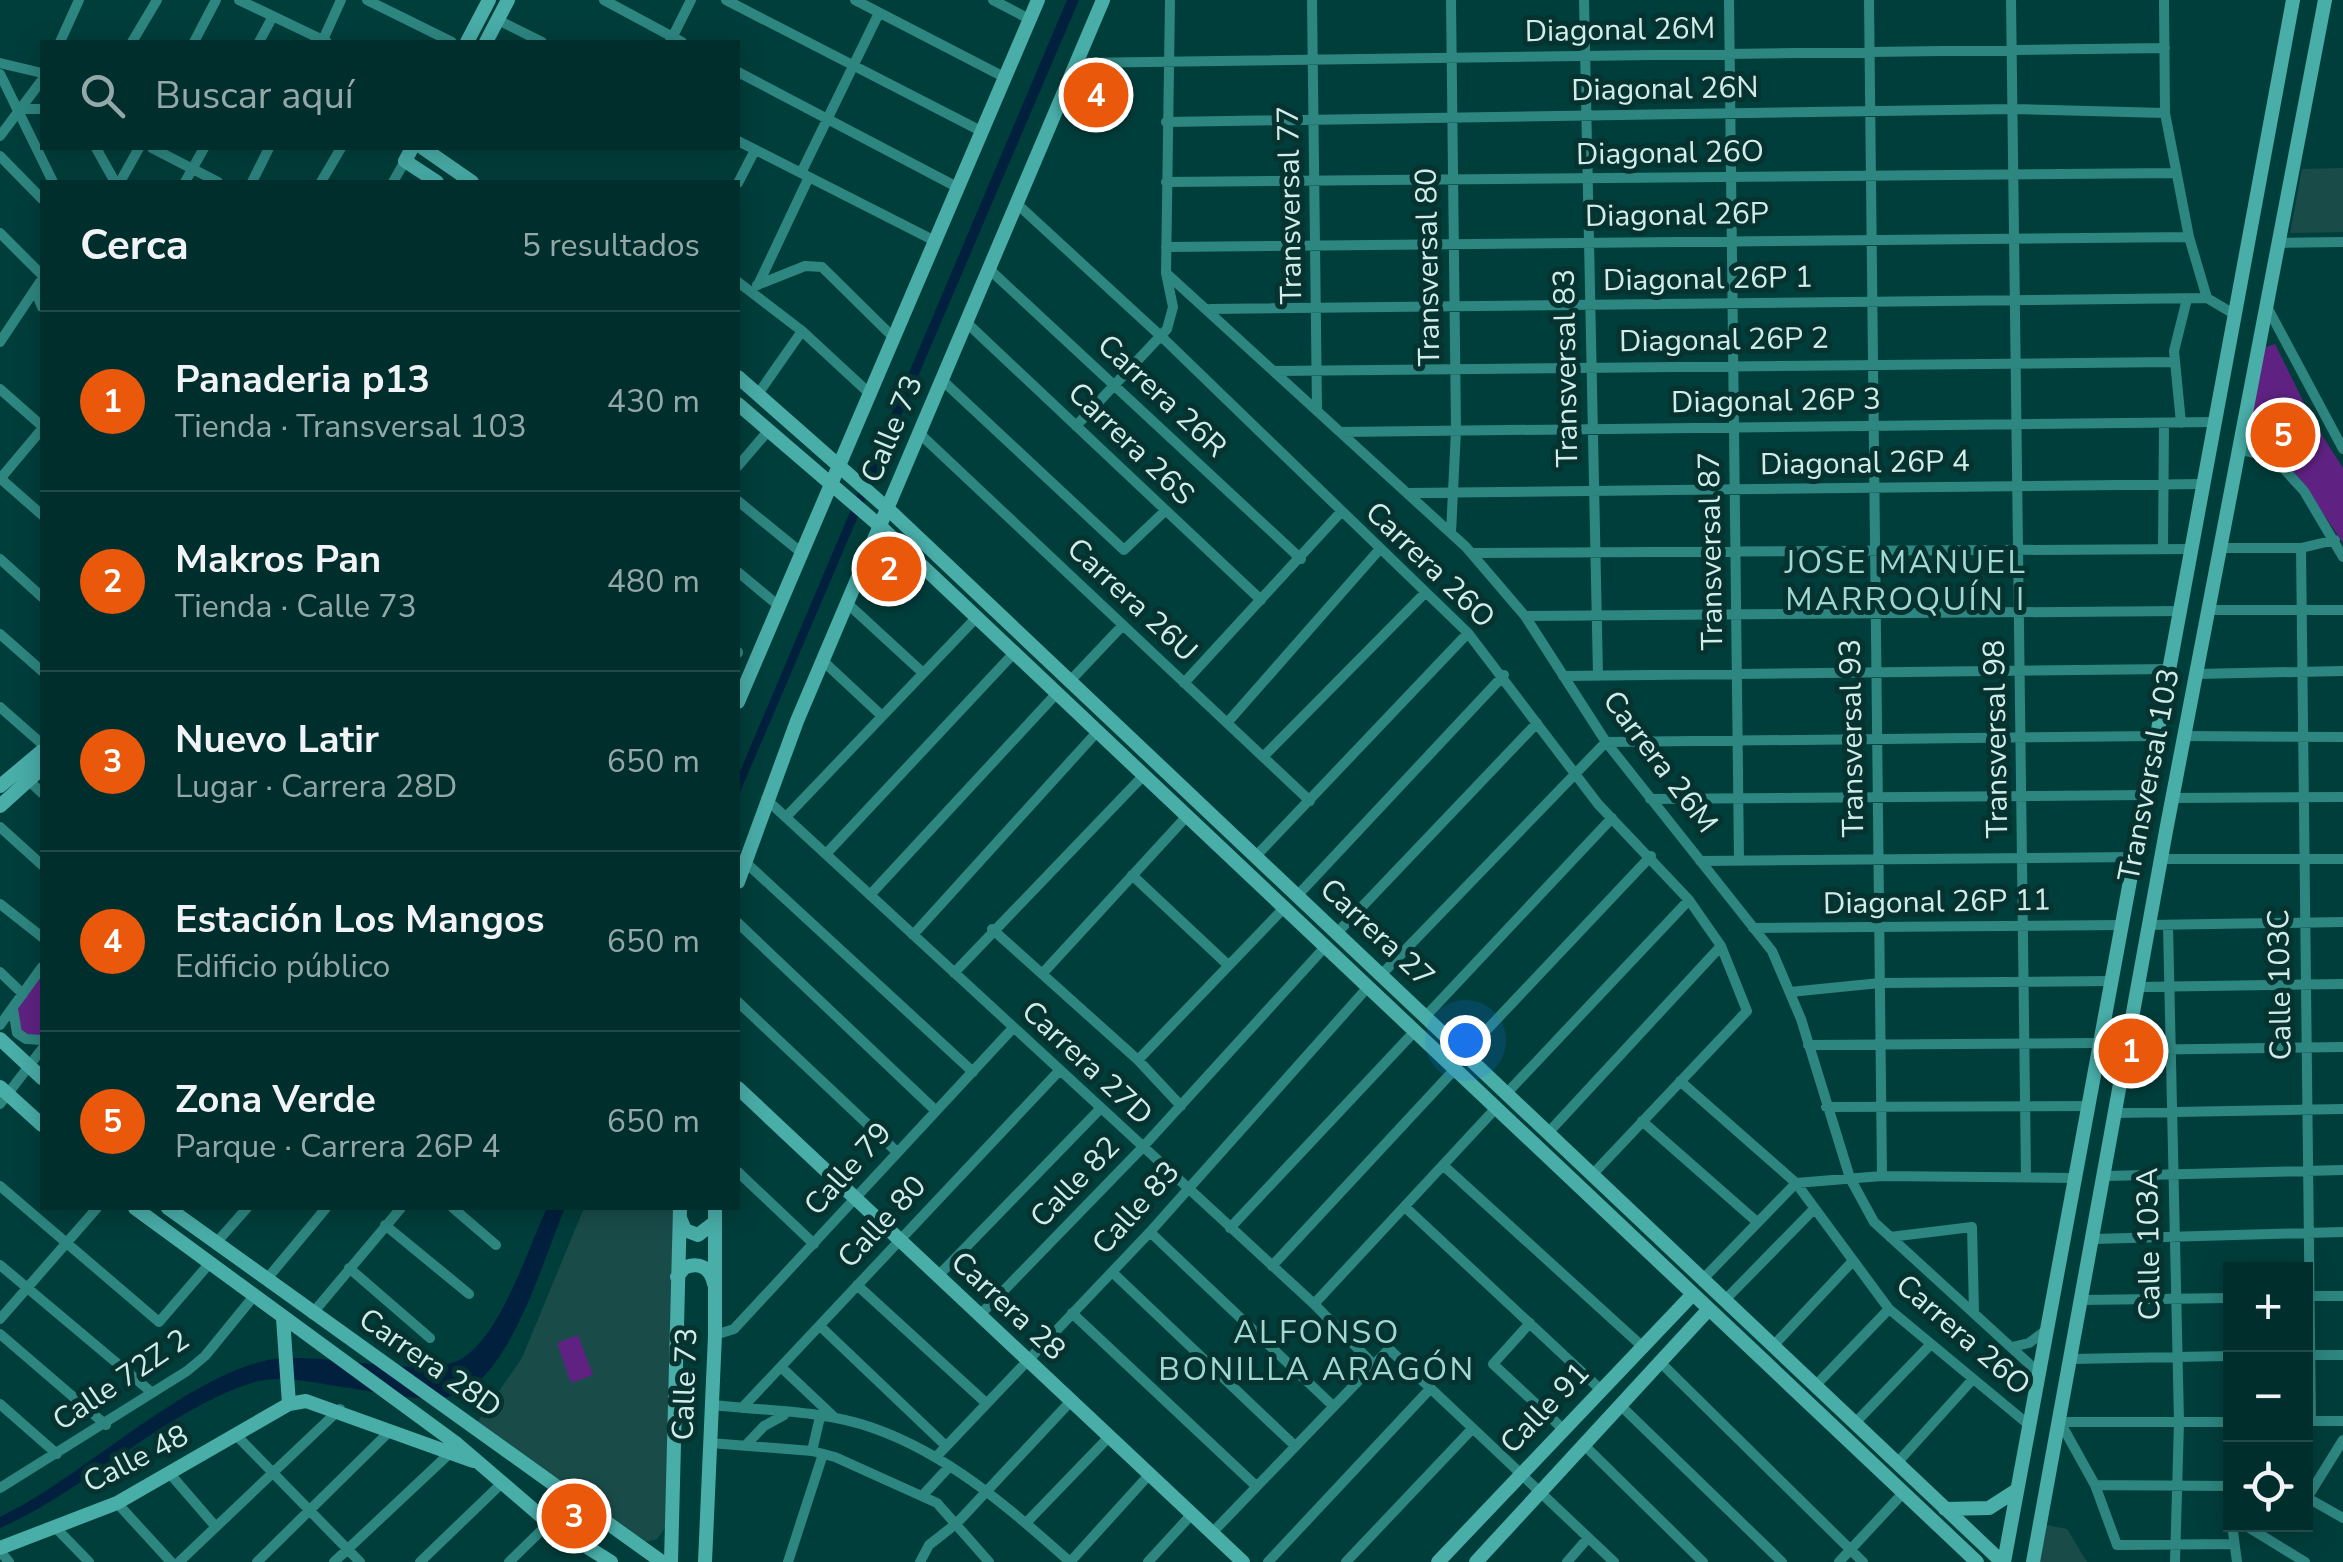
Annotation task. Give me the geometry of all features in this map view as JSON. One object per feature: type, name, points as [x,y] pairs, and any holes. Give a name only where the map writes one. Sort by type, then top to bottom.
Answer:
[{"type":"street","points":[[61,40],[78,0]]},
{"type":"street","points":[[133,40],[157,0]]},
{"type":"street","points":[[195,40],[216,0]]},
{"type":"street","points":[[239,0],[264,5],[272,16],[320,40]]},
{"type":"street","points":[[325,40],[342,0]]},
{"type":"street","points":[[367,0],[448,40]]},
{"type":"street","points":[[469,40],[488,0]]},
{"type":"street","points":[[487,40],[508,0]]},
{"type":"street","points":[[604,0],[673,40]]},
{"type":"street","points":[[675,40],[691,0]]},
{"type":"street","points":[[726,0],[979,130]]},
{"type":"street","points":[[855,0],[1002,76]]},
{"type":"street","points":[[993,0],[1029,19]]},
{"type":"street","name":"Calle 73","points":[[740,697],[804,554],[1002,76],[1038,0]]},
{"type":"street","name":"Calle 73","points":[[740,873],[766,798],[1103,0]]},
{"type":"street","points":[[1076,426],[1161,336],[1173,307],[1166,274],[1166,61],[1170,0]]},
{"type":"street","name":"Transversal 77","points":[[1312,0],[1316,409]]},
{"type":"street","name":"Transversal 80","points":[[1451,0],[1456,430],[1450,493],[1452,534]]},
{"type":"street","name":"Transversal 83","points":[[1584,0],[1598,676]]},
{"type":"street","name":"Transversal 87","points":[[1729,0],[1740,860]]},
{"type":"street","name":"Transversal 93","points":[[1870,0],[1882,1176]]},
{"type":"street","name":"Transversal 98","points":[[2011,0],[2026,1176]]},
{"type":"street","points":[[2164,0],[2165,113],[2188,237],[2206,298],[2234,314]]},
{"type":"street","name":"Transversal 103","points":[[2003,1562],[2293,0]]},
{"type":"street","name":"Transversal 103","points":[[2033,1562],[2106,1176],[2148,925],[2325,0]]},
{"type":"street","points":[[756,288],[827,119],[880,13]]},
{"type":"street","points":[[260,40],[272,16]]},
{"type":"street","points":[[498,20],[538,40]]},
{"type":"street","name":"Diagonal 26M","points":[[1076,62],[2165,48]]},
{"type":"street","points":[[0,63],[40,75]]},
{"type":"street","points":[[740,73],[956,186]]},
{"type":"street","points":[[0,74],[52,180]]},
{"type":"street","points":[[0,136],[22,112],[40,80]]},
{"type":"street","name":"Diagonal 26N","points":[[1166,122],[2012,109],[2165,113]]},
{"type":"street","points":[[22,112],[40,110]]},
{"type":"street","points":[[740,142],[933,240]]},
{"type":"street","points":[[97,150],[117,180]]},
{"type":"street","points":[[119,180],[139,150]]},
{"type":"street","points":[[156,150],[214,180]]},
{"type":"street","points":[[186,180],[203,150]]},
{"type":"street","points":[[253,180],[268,150]]},
{"type":"street","points":[[323,180],[339,150]]},
{"type":"street","points":[[417,176],[428,150]]},
{"type":"street","points":[[429,150],[469,180]]},
{"type":"street","points":[[739,180],[755,150]]},
{"type":"street","points":[[408,154],[417,176]]},
{"type":"street","points":[[394,180],[408,154]]},
{"type":"street","points":[[0,156],[40,197]]},
{"type":"street","points":[[2261,170],[2264,183],[2272,188],[2282,187],[2290,176]]},
{"type":"street","name":"Diagonal 26O","points":[[1166,182],[2174,173]]},
{"type":"street","name":"Carrera 26O","points":[[1016,203],[1161,336],[1468,632],[1504,675],[1574,772],[1612,818],[1652,856],[1721,946],[1747,1012],[1680,1081],[1796,1184],[1851,1263],[1889,1308],[2029,1425]]},
{"type":"street","points":[[2254,218],[2261,210],[2270,208],[2282,218]]},
{"type":"street","points":[[0,232],[40,275]]},
{"type":"street","name":"Diagonal 26P","points":[[1166,247],[2188,237]]},
{"type":"street","points":[[2277,243],[2343,242]]},
{"type":"street","points":[[756,288],[814,264],[892,335]]},
{"type":"street","name":"Carrera 26R","points":[[989,269],[1301,559]]},
{"type":"street","name":"Carrera 26M","points":[[1166,274],[1209,308],[1472,553],[1525,616],[1606,742],[1772,951],[1808,1045],[1847,1178],[1874,1222],[2037,1371]]},
{"type":"street","points":[[0,342],[40,281]]},
{"type":"street","points":[[740,283],[756,288],[868,393]]},
{"type":"street","points":[[35,290],[40,301]]},
{"type":"street","name":"Diagonal 26P 1","points":[[1209,308],[2206,298]]},
{"type":"street","points":[[2182,422],[2174,362],[2187,299]]},
{"type":"street","points":[[2265,304],[2343,449]]},
{"type":"street","points":[[0,313],[11,324]]},
{"type":"street","name":"Carrera 26S","points":[[967,323],[1261,600]]},
{"type":"street","points":[[758,394],[802,331]]},
{"type":"street","points":[[2258,346],[2268,340],[2286,341]]},
{"type":"street","name":"Diagonal 26P 2","points":[[1274,371],[2174,362]]},
{"type":"street","points":[[740,379],[889,510]]},
{"type":"street","points":[[942,380],[1124,550],[1165,511]]},
{"type":"street","points":[[0,389],[40,426]]},
{"type":"street","points":[[740,406],[881,527]]},
{"type":"street","name":"Diagonal 26P 3","points":[[1339,432],[2215,422]]},
{"type":"street","points":[[2163,549],[2164,423]]},
{"type":"street","points":[[40,430],[0,478],[40,513]]},
{"type":"street","points":[[740,464],[768,431]]},
{"type":"street","name":"Carrera 26U","points":[[920,434],[1310,801]]},
{"type":"street","points":[[2241,450],[2273,457],[2304,491],[2343,556]]},
{"type":"street","name":"Diagonal 26P 4","points":[[1406,493],[2204,484]]},
{"type":"street","points":[[740,504],[804,554]]},
{"type":"street","name":"Carrera 27","points":[[889,510],[2003,1562]]},
{"type":"street","points":[[1184,683],[1340,512]]},
{"type":"street","name":"Carrera 27","points":[[881,527],[1496,1108],[1688,1299],[1977,1562]]},
{"type":"street","points":[[2221,548],[2301,548],[2335,540]]},
{"type":"street","name":"Calle 103C","points":[[2301,548],[2310,1262]]},
{"type":"street","points":[[1472,553],[2191,549]]},
{"type":"street","points":[[1226,723],[1379,550]]},
{"type":"street","points":[[0,559],[40,595]]},
{"type":"street","points":[[740,574],[780,606]]},
{"type":"street","points":[[1262,757],[1425,592]]},
{"type":"street","points":[[848,604],[923,673]]},
{"type":"street","points":[[2208,610],[2343,610]]},
{"type":"street","points":[[1525,616],[2180,611]]},
{"type":"street","points":[[786,817],[976,618]]},
{"type":"street","points":[[1070,681],[1123,625]]},
{"type":"street","points":[[1256,856],[1468,632]]},
{"type":"street","points":[[0,634],[40,669]]},
{"type":"street","points":[[826,854],[1014,653]]},
{"type":"street","points":[[823,661],[882,716]]},
{"type":"street","points":[[1563,676],[2169,669]]},
{"type":"street","points":[[2196,674],[2343,671]]},
{"type":"street","points":[[1298,896],[1504,675]]},
{"type":"street","points":[[870,895],[1056,693]]},
{"type":"street","points":[[0,707],[40,746]]},
{"type":"street","points":[[1337,933],[1537,723]]},
{"type":"street","points":[[913,935],[1097,732]]},
{"type":"street","points":[[1381,975],[1606,742],[2157,736]]},
{"type":"street","points":[[2185,736],[2343,738]]},
{"type":"street","points":[[0,786],[40,750]]},
{"type":"street","points":[[0,806],[40,770]]},
{"type":"street","points":[[954,973],[992,929],[1144,775]]},
{"type":"street","points":[[28,780],[40,791]]},
{"type":"street","points":[[1650,798],[2146,795]]},
{"type":"street","points":[[2173,798],[2343,797]]},
{"type":"street","name":"Carrera 27D","points":[[766,798],[1314,1304],[1373,1364]]},
{"type":"street","points":[[1042,974],[1186,816]]},
{"type":"street","points":[[1425,1017],[1612,818]]},
{"type":"street","points":[[0,827],[40,862]]},
{"type":"street","points":[[1464,1054],[1652,856]]},
{"type":"street","points":[[1700,861],[2134,857]]},
{"type":"street","points":[[2161,858],[2343,859]]},
{"type":"street","points":[[743,860],[972,1072]]},
{"type":"street","points":[[1132,875],[1228,965]]},
{"type":"street","points":[[1506,1094],[1689,900]]},
{"type":"street","points":[[0,904],[40,935]]},
{"type":"street","points":[[1138,1060],[1284,908]]},
{"type":"street","points":[[2148,925],[2343,922]]},
{"type":"street","points":[[740,925],[935,1110]]},
{"type":"street","name":"Calle 103A","points":[[2168,925],[2179,1422],[2174,1562]]},
{"type":"street","name":"Diagonal 26P 11","points":[[1753,928],[2122,926]]},
{"type":"street","points":[[992,929],[1138,1060],[1181,1106]]},
{"type":"street","points":[[1548,1133],[1721,946]]},
{"type":"street","name":"Calle 82","points":[[979,1316],[1142,1148],[1326,947]]},
{"type":"street","points":[[2115,958],[2117,970],[2125,976],[2137,972],[2143,961]]},
{"type":"street","points":[[0,1026],[40,970]]},
{"type":"street","points":[[0,972],[24,994]]},
{"type":"street","points":[[1790,992],[1880,982],[2111,981]]},
{"type":"street","points":[[2139,987],[2343,984]]},
{"type":"street","name":"Calle 83","points":[[936,1457],[1150,1232],[1368,988]]},
{"type":"street","points":[[2107,1002],[2124,990],[2135,1006]]},
{"type":"street","points":[[15,1004],[12,1024],[17,1033],[26,1040],[40,1040]]},
{"type":"street","points":[[740,1004],[898,1152]]},
{"type":"street","name":"Calle 79","points":[[715,1335],[732,1331],[1013,1028]]},
{"type":"street","points":[[1230,1228],[1414,1031]]},
{"type":"street","points":[[0,1039],[40,1076]]},
{"type":"street","points":[[1808,1045],[2100,1043]]},
{"type":"street","points":[[2128,1050],[2343,1047]]},
{"type":"street","points":[[40,1052],[3,1095],[40,1123]]},
{"type":"street","points":[[1272,1266],[1455,1070]]},
{"type":"street","name":"Calle 80","points":[[742,1408],[1059,1071]]},
{"type":"street","points":[[1592,1175],[1680,1081]]},
{"type":"street","name":"Carrera 28","points":[[740,1090],[1212,1533],[1233,1559]]},
{"type":"street","points":[[1826,1107],[2088,1106]]},
{"type":"street","points":[[1314,1304],[1496,1108]]},
{"type":"street","points":[[937,1277],[1100,1109]]},
{"type":"street","points":[[2117,1113],[2343,1109]]},
{"type":"street","points":[[1642,1121],[1756,1222]]},
{"type":"street","points":[[1444,1166],[1644,1348]]},
{"type":"street","points":[[2106,1176],[2343,1170]]},
{"type":"street","points":[[740,1174],[814,1244]]},
{"type":"street","points":[[1702,1279],[1796,1184],[1882,1176],[2075,1178]]},
{"type":"street","points":[[0,1186],[160,1322],[209,1264]]},
{"type":"street","points":[[1405,1207],[1601,1390]]},
{"type":"street","points":[[0,1319],[94,1210]]},
{"type":"street","name":"Carrera 28D","points":[[138,1210],[483,1464],[549,1523],[600,1559]]},
{"type":"street","name":"Carrera 28D","points":[[174,1210],[312,1314],[662,1562]]},
{"type":"street","points":[[216,1243],[245,1210]]},
{"type":"street","points":[[266,1280],[324,1210]]},
{"type":"street","points":[[312,1314],[399,1210]]},
{"type":"street","points":[[455,1210],[496,1245]]},
{"type":"street","points":[[1725,1300],[1813,1210]]},
{"type":"street","points":[[680,1212],[693,1234],[706,1232],[715,1215]]},
{"type":"street","name":"Calle 73","points":[[671,1562],[680,1212]]},
{"type":"street","name":"Calle 73","points":[[704,1562],[715,1335],[715,1215]]},
{"type":"street","points":[[386,1225],[469,1294]]},
{"type":"street","points":[[1890,1237],[1972,1227],[1974,1312]]},
{"type":"street","points":[[1150,1232],[1332,1404]]},
{"type":"street","points":[[2094,1239],[2343,1232]]},
{"type":"street","points":[[1773,1346],[1851,1263]]},
{"type":"street","points":[[0,1264],[150,1392]]},
{"type":"street","points":[[676,1281],[684,1268],[699,1265],[711,1274],[716,1289]]},
{"type":"street","points":[[349,1268],[430,1338]]},
{"type":"street","points":[[1112,1272],[1293,1444]]},
{"type":"street","points":[[857,1285],[985,1402]]},
{"type":"street","name":"Calle 72Z 2","points":[[3,1483],[106,1425],[206,1356],[254,1296]]},
{"type":"street","points":[[2313,1296],[2343,1296]]},
{"type":"street","points":[[2082,1300],[2223,1298]]},
{"type":"street","name":"Calle 91","points":[[1438,1562],[1688,1299]]},
{"type":"street","points":[[1815,1386],[1889,1308]]},
{"type":"street","points":[[1072,1313],[1255,1485]]},
{"type":"street","name":"Calle 91","points":[[1476,1562],[1704,1314]]},
{"type":"street","points":[[283,1318],[290,1404]]},
{"type":"street","points":[[1530,1323],[1492,1364],[1562,1428]]},
{"type":"street","points":[[820,1326],[946,1446]]},
{"type":"street","points":[[2012,1347],[2029,1343],[2045,1331]]},
{"type":"street","points":[[0,1334],[106,1425]]},
{"type":"street","points":[[1855,1423],[1932,1344]]},
{"type":"street","points":[[1212,1533],[1293,1444],[1389,1349],[1614,1562]]},
{"type":"street","points":[[2313,1355],[2343,1355]]},
{"type":"street","points":[[2072,1358],[2223,1356]]},
{"type":"street","points":[[1660,1362],[1862,1562]]},
{"type":"street","points":[[781,1368],[835,1418]]},
{"type":"street","points":[[1897,1464],[1973,1379]]},
{"type":"street","points":[[1268,1562],[1429,1390]]},
{"type":"street","name":"Carrera 28D","points":[[290,1404],[306,1400],[340,1409],[483,1464]]},
{"type":"street","points":[[920,1562],[929,1545],[957,1522],[1070,1402]]},
{"type":"street","points":[[0,1404],[57,1454]]},
{"type":"street","name":"Calle 48","points":[[0,1550],[117,1503],[290,1404]]},
{"type":"street","points":[[712,1406],[835,1418],[872,1427],[936,1457],[1070,1562],[1148,1476]]},
{"type":"street","points":[[1620,1406],[1782,1562]]},
{"type":"street","points":[[179,1562],[340,1409]]},
{"type":"street","points":[[746,1445],[764,1426],[789,1414]]},
{"type":"street","points":[[788,1562],[818,1452],[820,1417]]},
{"type":"street","points":[[2313,1422],[2343,1421]]},
{"type":"street","points":[[2223,1422],[2060,1422],[2095,1485],[2114,1542],[2122,1547],[2234,1544]]},
{"type":"street","points":[[1346,1562],[1472,1429]]},
{"type":"street","points":[[257,1562],[391,1430]]},
{"type":"street","points":[[237,1436],[360,1562]]},
{"type":"street","points":[[1026,1524],[1108,1438]]},
{"type":"street","points":[[2313,1487],[2343,1440]]},
{"type":"street","points":[[710,1444],[818,1452],[922,1496],[957,1522],[989,1562]]},
{"type":"street","points":[[1585,1446],[1703,1562]]},
{"type":"street","points":[[334,1562],[449,1454]]},
{"type":"street","points":[[922,1496],[949,1466]]},
{"type":"street","points":[[171,1475],[216,1527]]},
{"type":"street","points":[[420,1562],[501,1484]]},
{"type":"street","points":[[2095,1485],[2223,1486]]},
{"type":"street","points":[[1945,1509],[1989,1508],[2017,1490]]},
{"type":"street","points":[[1839,1562],[1904,1492]]},
{"type":"street","points":[[2313,1502],[2343,1518]]},
{"type":"street","points":[[117,1503],[171,1562]]},
{"type":"street","points":[[1148,1562],[1191,1516]]},
{"type":"street","points":[[509,1562],[549,1523]]},
{"type":"street","points":[[55,1527],[89,1562]]},
{"type":"street","points":[[2233,1532],[2236,1562]]},
{"type":"street","points":[[2256,1532],[2305,1562]]},
{"type":"street","points":[[1567,1562],[1588,1538]]},
{"type":"street","points":[[0,1550],[10,1562]]},
{"type":"shaded area","points":[[1067,0],[1079,0],[740,792],[740,771]]},
{"type":"shaded area","points":[[2343,168],[2343,232],[2290,233],[2302,169]]},
{"type":"shaded area","points":[[2275,344],[2313,421],[2343,468],[2343,543],[2306,488],[2274,456],[2243,449],[2260,349]]},
{"type":"shaded area","points":[[40,970],[40,1039],[17,1033],[15,1004]]},
{"type":"shaded area","points":[[546,1210],[564,1210],[512,1336],[481,1379],[463,1392],[423,1398],[300,1380],[251,1383],[187,1412],[63,1494],[0,1528],[0,1517],[65,1479],[167,1407],[235,1370],[289,1358],[426,1367],[463,1358],[490,1330]]},
{"type":"shaded area","points":[[583,1210],[680,1210],[667,1525],[657,1539],[645,1542],[474,1427],[522,1358]]},
{"type":"shaded area","points":[[578,1335],[593,1375],[571,1383],[557,1343]]},
{"type":"shaded area","points":[[2041,1524],[2067,1529],[2087,1562],[2033,1562]]},
{"type":"place","name":"Estación Los Mangos","points":[[1096,95]]},
{"type":"place","name":"Zona Verde","points":[[2283,435]]},
{"type":"place","name":"Makros Pan","points":[[889,569]]},
{"type":"place","name":"Panaderia p13","points":[[2131,1051]]},
{"type":"place","name":"Nuevo Latir","points":[[574,1516]]},
{"type":"district","name":"JOSE MANUEL MARROQUÍN I","points":[[1906,580]]},
{"type":"district","name":"ALFONSO BONILLA ARAGÓN","points":[[1317,1350]]}]
